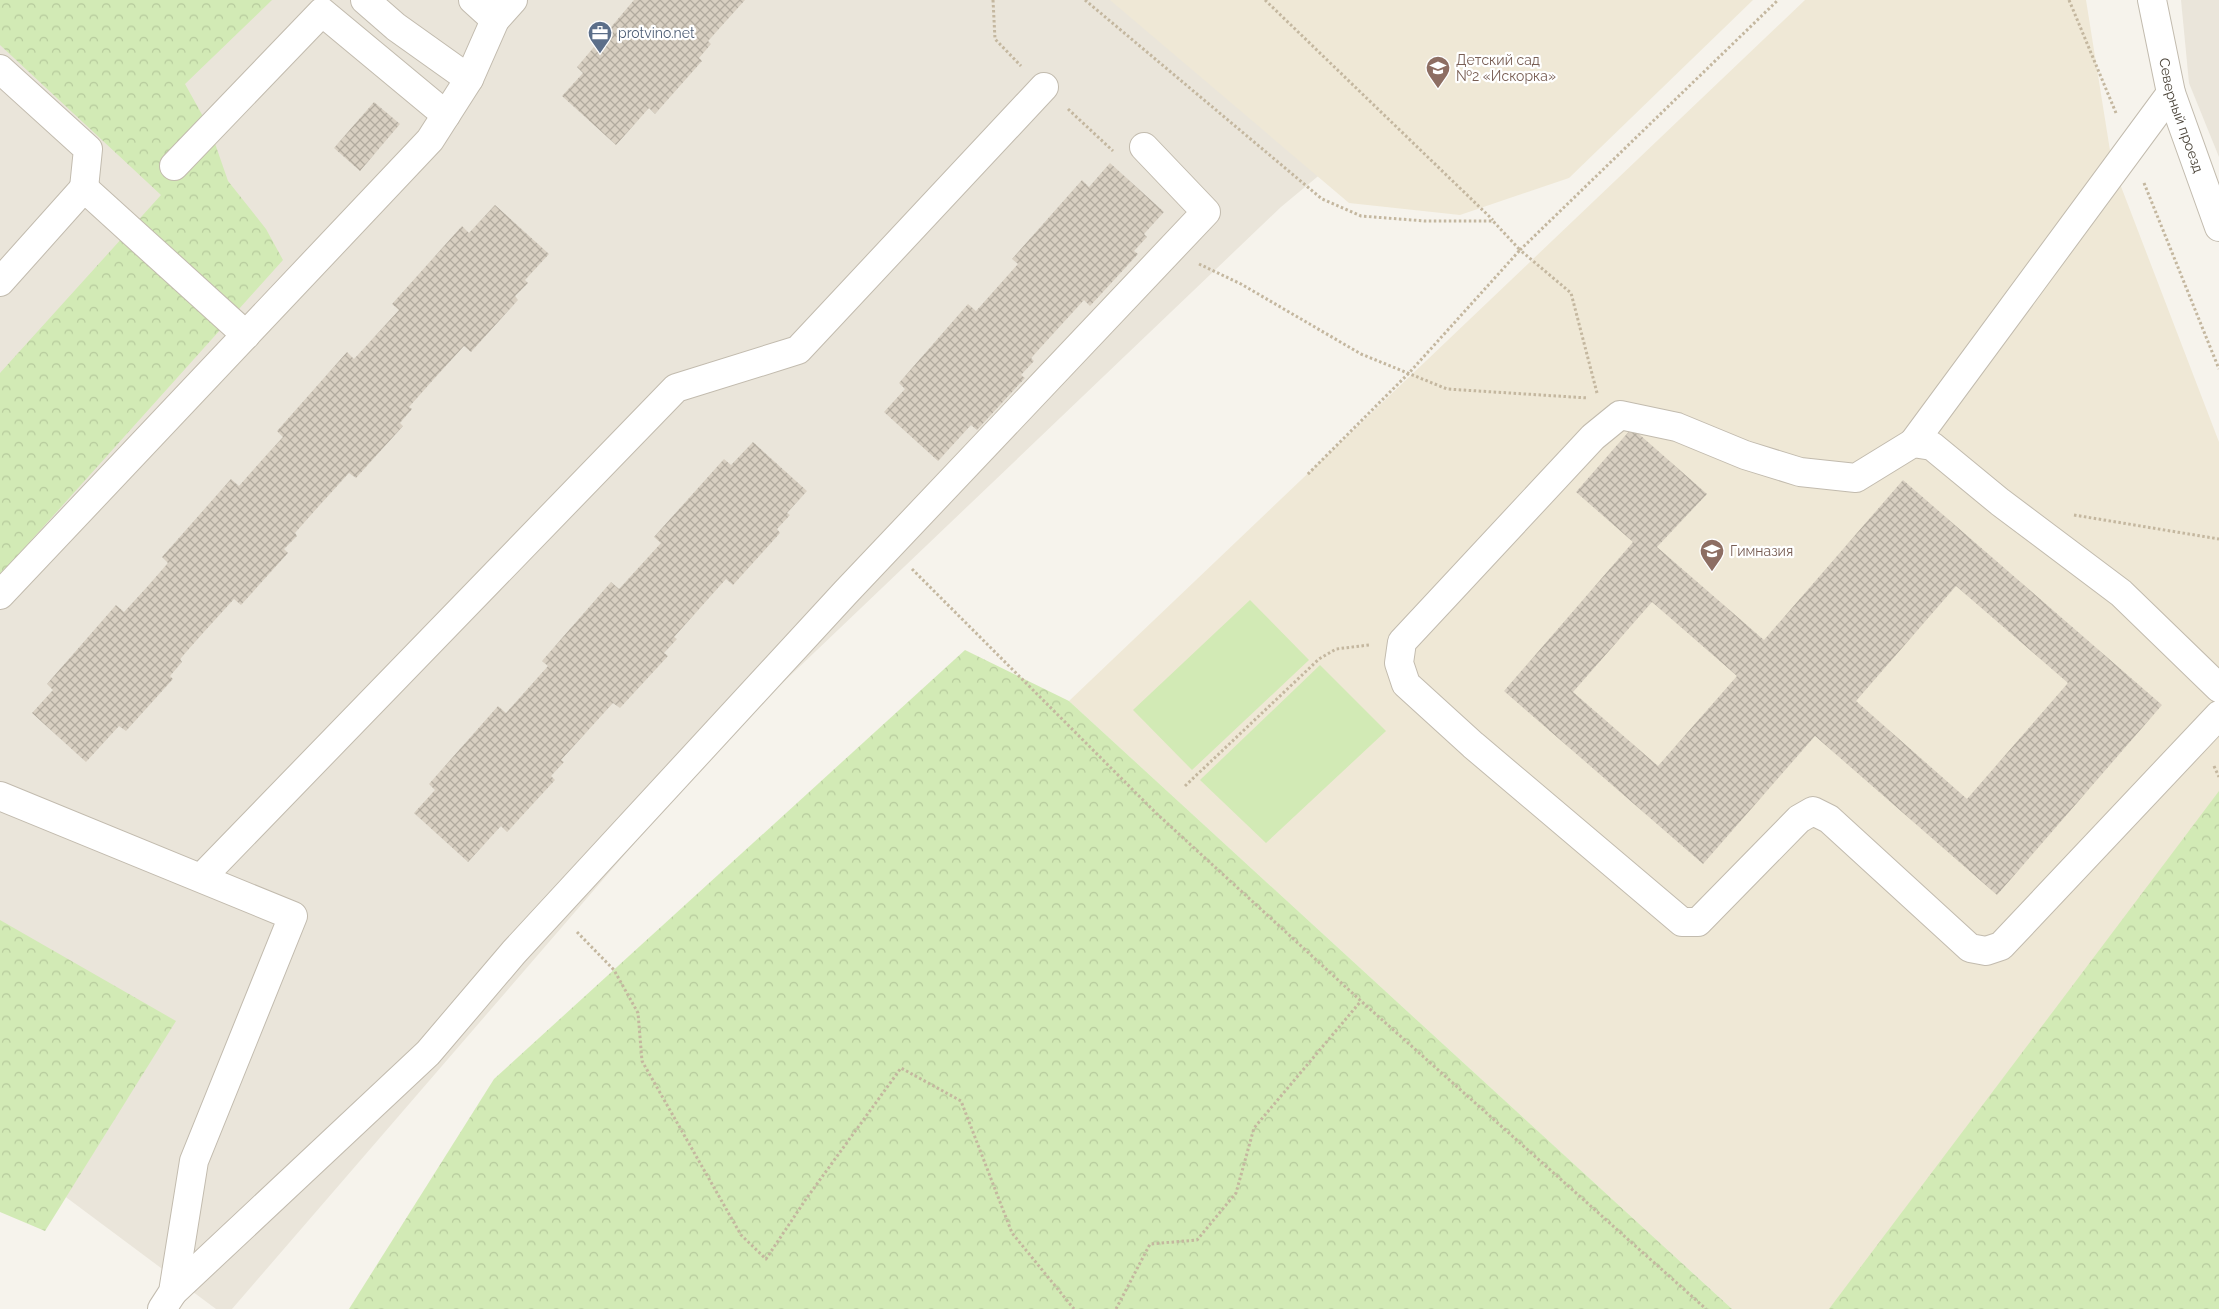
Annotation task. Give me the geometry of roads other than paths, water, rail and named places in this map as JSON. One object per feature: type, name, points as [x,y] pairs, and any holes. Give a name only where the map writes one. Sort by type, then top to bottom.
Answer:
[{"type":"street","points":[[365,0],[396,27],[469,79]]},
{"type":"street","points":[[473,0],[495,20]]},
{"type":"street","points":[[0,594],[430,140],[469,79],[495,20],[513,0]]},
{"type":"street","name":"Северный проезд","points":[[2152,0],[2171,93],[2219,226]]},
{"type":"street","points":[[174,166],[322,12],[446,115]]},
{"type":"street","points":[[0,69],[88,149],[84,188],[0,282]]},
{"type":"street","points":[[202,877],[676,388],[798,350],[1044,87]]},
{"type":"street","points":[[2171,93],[1913,443],[1856,478],[1800,472],[1746,455],[1677,427],[1620,415],[1593,438],[1402,642],[1399,663],[1406,684],[1473,745],[1682,922],[1698,922],[1798,819],[1813,811],[1829,819],[1970,948],[1986,951],[2001,946],[2219,715]]},
{"type":"street","points":[[168,1301],[428,1053],[553,910],[889,546],[1206,212],[1144,147]]},
{"type":"street","points":[[84,188],[246,335]]},
{"type":"street","points":[[1913,443],[1932,446],[2000,502],[2121,593],[2219,688]]},
{"type":"street","points":[[0,796],[202,877],[293,916],[194,1160],[168,1301]]},
{"type":"place","name":"protvino.net","points":[[600,54]]},
{"type":"place","name":"Детcкий сад №2 «Искорка»","points":[[1438,89]]},
{"type":"place","name":"Гимназия","points":[[1712,572]]}]
